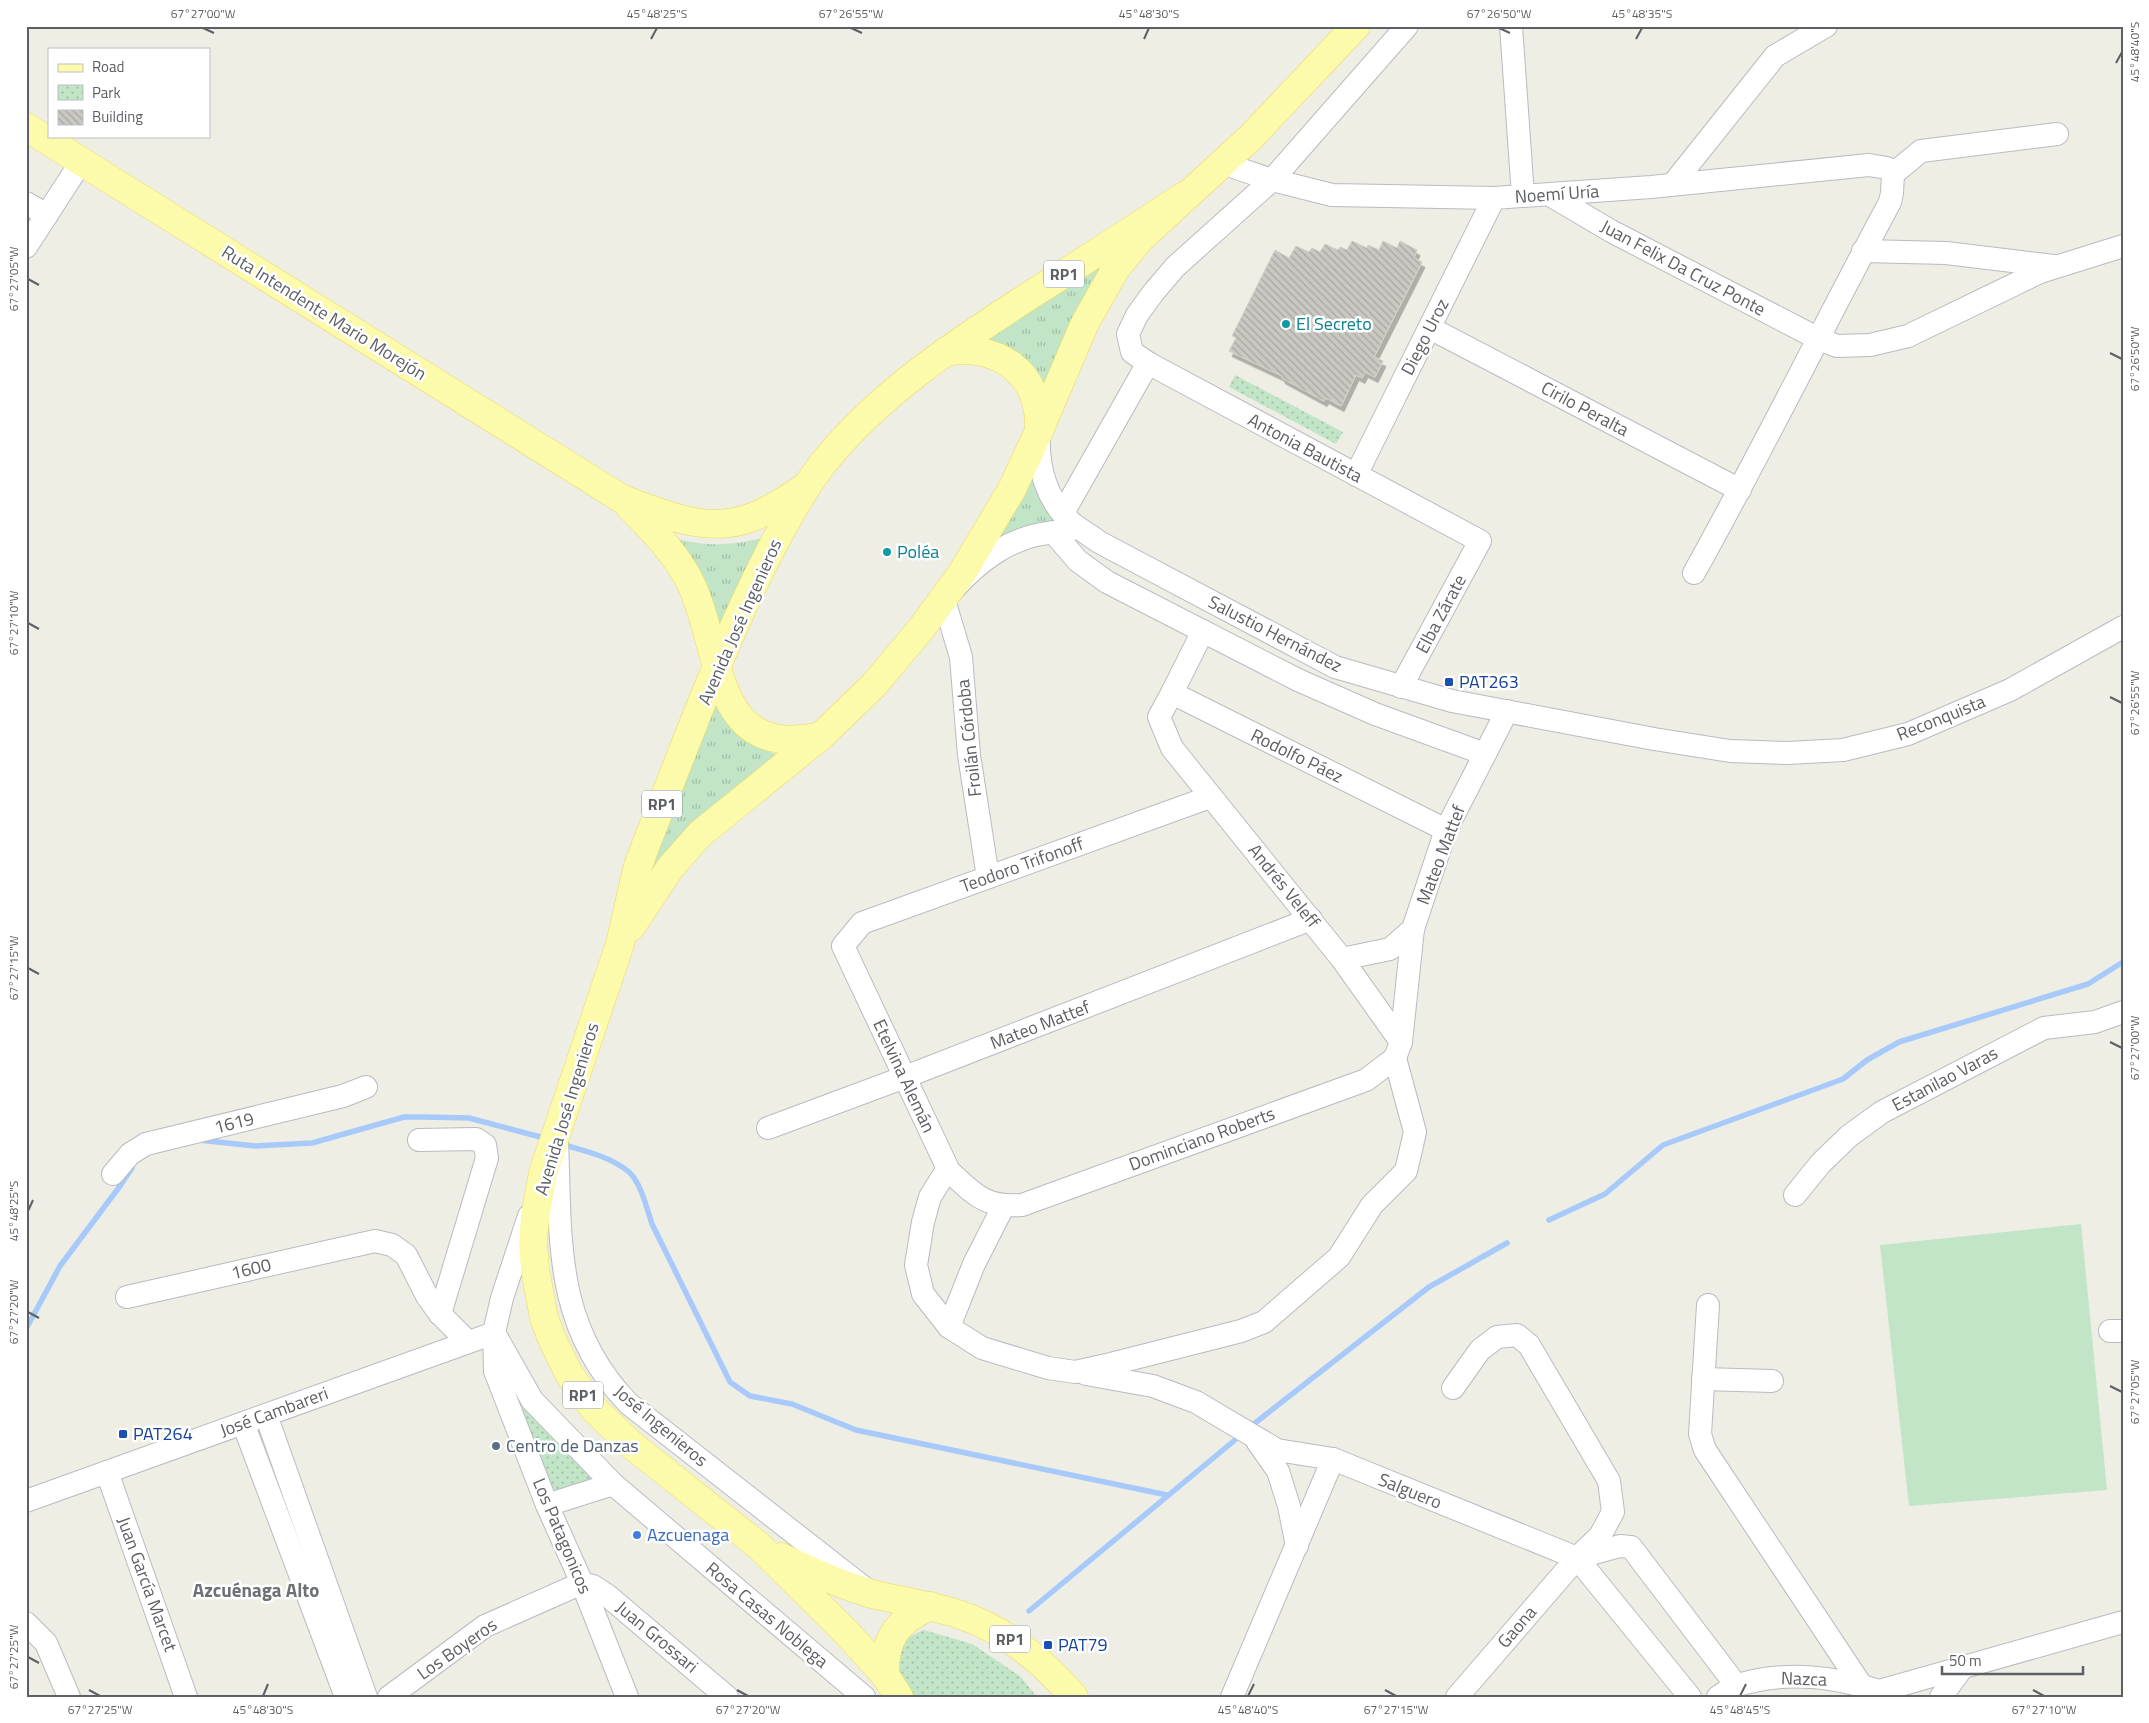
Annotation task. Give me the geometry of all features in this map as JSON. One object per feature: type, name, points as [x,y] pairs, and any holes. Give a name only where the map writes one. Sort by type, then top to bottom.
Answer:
[{"type":"main road","name":"RP1","points":[[945,352],[982,326],[1184,196],[1251,137],[1356,26]]},
{"type":"main road","name":"Ruta Intendente Mario Morejón","points":[[26,127],[622,499]]},
{"type":"main road","name":"Avenida José Ingenieros","points":[[620,944],[670,868],[695,839],[822,736],[886,671],[944,600],[996,518],[1039,431],[1084,325],[1108,280],[1136,243],[1184,196]]},
{"type":"main road","name":"RP1","points":[[945,352],[960,349],[976,350],[991,354],[1018,370],[1036,396],[1040,411],[1039,431]]},
{"type":"main road","name":"Avenida José Ingenieros","points":[[892,1686],[839,1626],[759,1546],[612,1428],[594,1409],[569,1374],[544,1318],[535,1269],[535,1217],[543,1173],[620,944],[645,847],[716,669],[758,575],[808,486],[841,442],[900,385],[945,352]]},
{"type":"main road","points":[[622,499],[675,518],[713,524],[749,518],[770,509],[808,486]]},
{"type":"main road","points":[[622,499],[665,542],[687,577],[700,605],[716,669],[732,708],[744,721],[759,732],[775,738],[793,740],[822,736]]},
{"type":"main road","name":"Avenida José Ingenieros","points":[[759,1546],[834,1581],[872,1594],[931,1606],[985,1625],[1033,1655],[1055,1675],[1074,1697]]},
{"type":"main road","name":"RP1","points":[[892,1686],[884,1657],[890,1640],[899,1625],[914,1613],[931,1606]]},
{"type":"street","points":[[1058,522],[1140,358],[1128,334],[1137,315],[1175,267],[1272,180],[1407,26]]},
{"type":"street","points":[[1511,26],[1523,196]]},
{"type":"street","points":[[1673,184],[1775,56],[1826,26]]},
{"type":"street","points":[[1694,573],[1740,490],[1817,338],[1890,202],[1892,174],[1921,151],[2057,134]]},
{"type":"street","points":[[26,247],[81,162]]},
{"type":"street","name":"Noemí Uría","points":[[1222,163],[1272,180],[1332,195],[1494,198],[1550,195],[1869,165],[1887,168],[1892,174]]},
{"type":"street","name":"Juan Felix Da Cruz Ponte","points":[[1550,195],[1611,231],[1817,338],[1837,346],[1870,345],[1908,336],[2040,272],[2123,246]]},
{"type":"street","name":"Diego Uroz","points":[[1356,475],[1494,198]]},
{"type":"street","points":[[26,202],[47,215]]},
{"type":"street","points":[[1863,251],[1946,253],[2056,267]]},
{"type":"street","name":"Cirilo Peralta","points":[[1430,328],[1740,490]]},
{"type":"street","name":"Antonia Bautista","points":[[1140,358],[1480,542]]},
{"type":"street","points":[[1039,431],[1040,461],[1045,480],[1058,522],[1078,561],[1108,582],[1298,680],[1375,714],[1485,754]]},
{"type":"street","name":"Salustio Hernández","points":[[944,600],[968,574],[993,554],[1058,522],[1335,667],[1452,701],[1654,739]]},
{"type":"street","name":"Elba Zárate","points":[[1401,687],[1480,542]]},
{"type":"street","name":"Froilán Córdoba","points":[[944,600],[961,657],[969,755],[988,877]]},
{"type":"street","name":"Reconquista","points":[[1654,739],[1730,751],[1788,753],[1843,750],[1908,734],[2010,690],[2123,627]]},
{"type":"street","points":[[1172,694],[1203,631]]},
{"type":"street","name":"Andrés Veleff","points":[[1172,694],[1159,717],[1172,748],[1342,959],[1398,1050]]},
{"type":"street","name":"Rodolfo Páez","points":[[1172,694],[1446,830]]},
{"type":"street","name":"Mateo Mattef","points":[[1398,1050],[1413,929],[1446,830],[1506,711]]},
{"type":"street","name":"Teodoro Trifonoff","points":[[843,946],[862,923],[1210,796]]},
{"type":"street","name":"Mateo Mattef","points":[[768,1128],[905,1077],[1311,919]]},
{"type":"street","points":[[1342,959],[1390,948],[1413,929]]},
{"type":"street","name":"Etelvina Alemán","points":[[843,946],[949,1171],[977,1197],[1003,1207]]},
{"type":"street","name":"Estanilao Varas","points":[[1795,1195],[1821,1163],[1849,1136],[1882,1112],[2044,1028],[2095,1022],[2123,1012]]},
{"type":"street","points":[[1075,1372],[1241,1331],[1264,1322],[1339,1257],[1372,1205],[1406,1171],[1415,1132],[1398,1050]]},
{"type":"street","name":"Dominciano Roberts","points":[[1003,1207],[1022,1205],[1366,1080],[1398,1050]]},
{"type":"street","name":"1619","points":[[113,1174],[130,1154],[146,1144],[343,1096],[366,1087]]},
{"type":"street","name":"José Ingenieros","points":[[557,1132],[561,1243],[567,1286],[581,1336],[598,1368],[629,1404],[872,1594]]},
{"type":"street","points":[[418,1140],[476,1139],[485,1145],[487,1158],[440,1314],[468,1342]]},
{"type":"street","name":"Salguero","points":[[949,1171],[943,1176],[930,1197],[923,1222],[916,1265],[923,1294],[949,1327],[982,1348],[1005,1356],[1048,1368],[1153,1386],[1196,1402],[1277,1450],[1333,1459],[1577,1558],[1690,1697]]},
{"type":"street","name":"Los Patagonicos","points":[[543,1173],[502,1298],[494,1333],[495,1371],[547,1505],[582,1583],[627,1697]]},
{"type":"street","points":[[949,1327],[974,1264],[1003,1207]]},
{"type":"street","name":"1600","points":[[127,1297],[375,1241],[392,1245],[406,1255],[427,1296],[440,1314]]},
{"type":"street","points":[[1708,1305],[1700,1434],[1705,1450],[1876,1691]]},
{"type":"street","name":"José Cambareri","points":[[26,1501],[494,1333]]},
{"type":"street","name":"Rosa Casas Noblega","points":[[494,1333],[532,1400],[613,1484],[864,1697]]},
{"type":"street","name":"Gaona","points":[[1453,1388],[1480,1350],[1497,1337],[1517,1335],[1529,1345],[1610,1482],[1613,1512],[1600,1536],[1577,1558],[1457,1697]]},
{"type":"street","points":[[1703,1379],[1772,1381]]},
{"type":"street","points":[[266,1415],[366,1697]]},
{"type":"street","points":[[244,1423],[346,1697]]},
{"type":"street","points":[[1254,1438],[1278,1471],[1290,1506],[1296,1546]]},
{"type":"street","points":[[1232,1697],[1333,1459]]},
{"type":"street","name":"Juan García Marcet","points":[[107,1472],[186,1697]]},
{"type":"street","points":[[547,1505],[613,1484]]},
{"type":"street","points":[[1577,1558],[1620,1546],[1631,1547],[1727,1691]]},
{"type":"street","name":"Los Boyeros","points":[[389,1697],[485,1626],[582,1583]]},
{"type":"street","name":"Juan Grossari","points":[[582,1583],[593,1586],[622,1607],[728,1697]]},
{"type":"street","name":"Nazca","points":[[1727,1691],[1774,1678],[1808,1676],[1876,1691],[2123,1622]]},
{"type":"street","points":[[26,1623],[46,1643],[69,1697]]},
{"type":"street","points":[[1941,1697],[1962,1668]]},
{"type":"green space","points":[[1125,244],[1047,392],[972,347]]},
{"type":"green space","points":[[1235,375],[1343,432],[1336,444],[1229,387]]},
{"type":"green space","points":[[1036,467],[1046,505],[1058,523],[1037,523],[997,539]]},
{"type":"green space","points":[[672,537],[706,544],[739,543],[762,538],[717,642]]},
{"type":"green space","points":[[715,702],[736,729],[751,743],[783,756],[635,892]]},
{"type":"green space","points":[[2081,1224],[2107,1490],[1909,1506],[1880,1245]]},
{"type":"green space","points":[[526,1407],[595,1479],[557,1492],[552,1490],[521,1410]]},
{"type":"green space","points":[[924,1630],[972,1644],[1020,1676],[1037,1697],[910,1697],[891,1665],[900,1641]]},
{"type":"building","name":"El Secreto","points":[[1352,241],[1367,248],[1368,245],[1379,250],[1383,241],[1397,248],[1400,241],[1417,250],[1414,258],[1422,262],[1374,357],[1383,361],[1375,377],[1365,372],[1362,378],[1356,375],[1341,406],[1326,398],[1324,401],[1282,378],[1282,376],[1229,351],[1236,338],[1232,336],[1275,250],[1289,258],[1296,246],[1309,252],[1312,248],[1320,252],[1325,244],[1338,250],[1340,247],[1347,250]]},
{"type":"waterway","points":[[1549,1220],[1605,1194],[1663,1145],[1843,1079],[1867,1060],[1899,1042],[2088,984],[2123,962]]},
{"type":"waterway","points":[[199,1140],[255,1146],[312,1143],[404,1117],[469,1118],[548,1139]]},
{"type":"waterway","points":[[561,1144],[614,1162],[622,1166],[633,1177],[643,1196],[652,1224],[730,1382],[750,1396],[792,1404],[856,1430],[1167,1495]]},
{"type":"waterway","points":[[26,1329],[60,1266],[132,1168]]},
{"type":"waterway","points":[[1250,1427],[1429,1287],[1507,1243]]},
{"type":"waterway","points":[[1029,1611],[1241,1435]]},
{"type":"place","name":"El Secreto","points":[[1286,324]]},
{"type":"place","name":"Poléa","points":[[887,552]]},
{"type":"place","name":"PAT263","points":[[1449,682]]},
{"type":"place","name":"PAT264","points":[[123,1434]]},
{"type":"place","name":"Centro de Danzas","points":[[496,1446]]},
{"type":"place","name":"Azcuenaga","points":[[637,1535]]},
{"type":"place","name":"PAT79","points":[[1048,1645]]},
{"type":"district","name":"Azcuénaga Alto","points":[[256,1590]]}]
